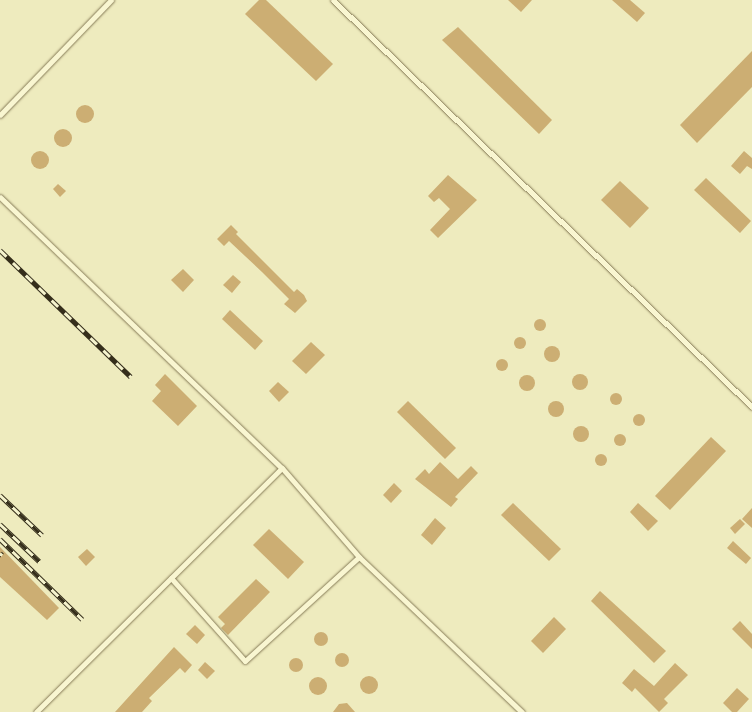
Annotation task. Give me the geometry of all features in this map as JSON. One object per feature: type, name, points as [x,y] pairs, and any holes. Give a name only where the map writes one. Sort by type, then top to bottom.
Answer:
[{"type":"lane","points":[[0,115],[111,0]]},
{"type":"lane","points":[[333,0],[752,408]]},
{"type":"lane","points":[[0,197],[282,468],[358,556],[522,712]]},
{"type":"lane","points":[[36,712],[282,468]]},
{"type":"lane","points":[[171,578],[245,661],[358,556]]},
{"type":"building","points":[[259,0],[266,0],[333,64],[316,81],[245,14]]},
{"type":"building","points":[[508,0],[532,0],[521,12]]},
{"type":"building","points":[[612,0],[630,0],[645,13],[637,22]]},
{"type":"building","points":[[458,27],[552,120],[539,134],[442,40]]},
{"type":"building","points":[[752,51],[752,87],[697,143],[680,125]]},
{"type":"building","points":[[85,105],[91,108],[94,114],[91,120],[85,123],[79,120],[76,114],[79,108]]},
{"type":"building","points":[[63,129],[69,132],[72,138],[69,144],[63,147],[57,144],[54,138],[57,132]]},
{"type":"building","points":[[40,151],[46,154],[49,160],[46,166],[40,169],[34,166],[31,160],[34,154]]},
{"type":"building","points":[[744,151],[752,158],[752,169],[747,166],[740,174],[731,166]]},
{"type":"building","points":[[448,175],[477,200],[438,238],[430,230],[450,209],[439,198],[434,202],[428,196]]},
{"type":"building","points":[[706,178],[751,221],[740,233],[694,190]]},
{"type":"building","points":[[620,181],[649,208],[630,228],[601,200]]},
{"type":"building","points":[[58,184],[66,191],[60,197],[53,189]]},
{"type":"building","points":[[231,225],[238,232],[236,234],[294,292],[297,289],[304,295],[307,301],[295,313],[284,304],[289,299],[262,272],[229,241],[224,246],[217,239]]},
{"type":"building","points":[[183,269],[194,280],[183,292],[171,280]]},
{"type":"building","points":[[233,275],[241,282],[232,293],[223,285]]},
{"type":"building","points":[[230,310],[263,341],[255,350],[222,319]]},
{"type":"building","points":[[540,319],[546,325],[540,331],[534,325]]},
{"type":"building","points":[[520,337],[526,343],[520,349],[514,343]]},
{"type":"building","points":[[311,342],[325,355],[306,374],[292,361]]},
{"type":"building","points":[[549,346],[555,346],[560,351],[558,360],[549,362],[544,357],[544,351]]},
{"type":"building","points":[[502,359],[508,365],[502,371],[496,365]]},
{"type":"building","points":[[165,374],[197,406],[178,426],[152,401],[161,391],[155,385]]},
{"type":"building","points":[[577,374],[583,374],[588,379],[586,388],[577,390],[572,385],[572,379]]},
{"type":"building","points":[[524,375],[530,375],[535,380],[533,389],[524,391],[519,386],[519,380]]},
{"type":"building","points":[[278,382],[289,392],[279,402],[269,391]]},
{"type":"building","points":[[616,393],[622,399],[616,405],[610,399]]},
{"type":"building","points":[[408,401],[456,448],[445,459],[397,412]]},
{"type":"building","points":[[553,401],[559,401],[564,406],[562,415],[553,417],[548,412],[548,406]]},
{"type":"building","points":[[639,414],[645,420],[639,426],[633,420]]},
{"type":"building","points":[[578,426],[584,426],[589,431],[587,440],[578,442],[573,437],[573,431]]},
{"type":"building","points":[[620,434],[626,440],[620,446],[614,440]]},
{"type":"building","points":[[711,437],[726,451],[670,510],[655,496]]},
{"type":"building","points":[[601,454],[607,460],[601,466],[595,460]]},
{"type":"building","points":[[440,462],[458,479],[471,466],[478,473],[455,497],[458,499],[451,507],[415,479],[425,469],[429,474]]},
{"type":"building","points":[[394,483],[402,491],[391,503],[383,495]]},
{"type":"building","points":[[513,503],[561,549],[549,561],[501,515]]},
{"type":"building","points":[[638,503],[658,521],[648,531],[630,512]]},
{"type":"building","points":[[752,508],[752,528],[742,519]]},
{"type":"building","points":[[435,518],[446,528],[432,545],[421,535]]},
{"type":"building","points":[[740,519],[745,524],[735,534],[730,528]]},
{"type":"building","points":[[269,529],[304,562],[288,579],[253,545]]},
{"type":"building","points":[[733,541],[751,558],[746,564],[727,548]]},
{"type":"building","points":[[0,547],[59,608],[47,620],[0,577]]},
{"type":"building","points":[[87,549],[95,557],[86,566],[78,557]]},
{"type":"building","points":[[256,579],[270,592],[228,635],[221,628],[225,624],[218,617]]},
{"type":"building","points":[[600,591],[666,651],[654,663],[591,601]]},
{"type":"building","points":[[554,617],[566,629],[543,653],[531,641]]},
{"type":"building","points":[[740,621],[752,634],[752,649],[732,629]]},
{"type":"building","points":[[195,625],[205,635],[197,644],[186,634]]},
{"type":"building","points":[[321,632],[326,634],[328,639],[326,644],[321,646],[316,644],[314,639],[316,634]]},
{"type":"building","points":[[174,647],[192,665],[185,673],[180,668],[149,698],[152,701],[142,712],[115,712]]},
{"type":"building","points":[[342,653],[347,655],[349,660],[347,665],[342,667],[337,665],[335,660],[337,655]]},
{"type":"building","points":[[296,658],[301,660],[303,665],[301,670],[296,672],[291,670],[289,665],[291,660]]},
{"type":"building","points":[[205,662],[215,671],[207,679],[198,670]]},
{"type":"building","points":[[675,663],[688,675],[664,699],[668,703],[659,712],[635,688],[632,692],[622,683],[634,669],[654,686]]},
{"type":"building","points":[[369,676],[375,679],[378,685],[375,691],[369,694],[363,691],[360,685],[363,679]]},
{"type":"building","points":[[318,677],[324,680],[327,686],[324,692],[318,695],[312,692],[309,686],[312,680]]},
{"type":"building","points":[[737,688],[749,699],[737,712],[732,712],[723,703]]},
{"type":"building","points":[[347,703],[355,712],[333,712],[339,704]]},
{"type":"railway","points":[[0,250],[131,377]]},
{"type":"railway","points":[[0,495],[42,535]]},
{"type":"railway","points":[[0,524],[39,561]]},
{"type":"railway","points":[[0,539],[82,619]]}]
